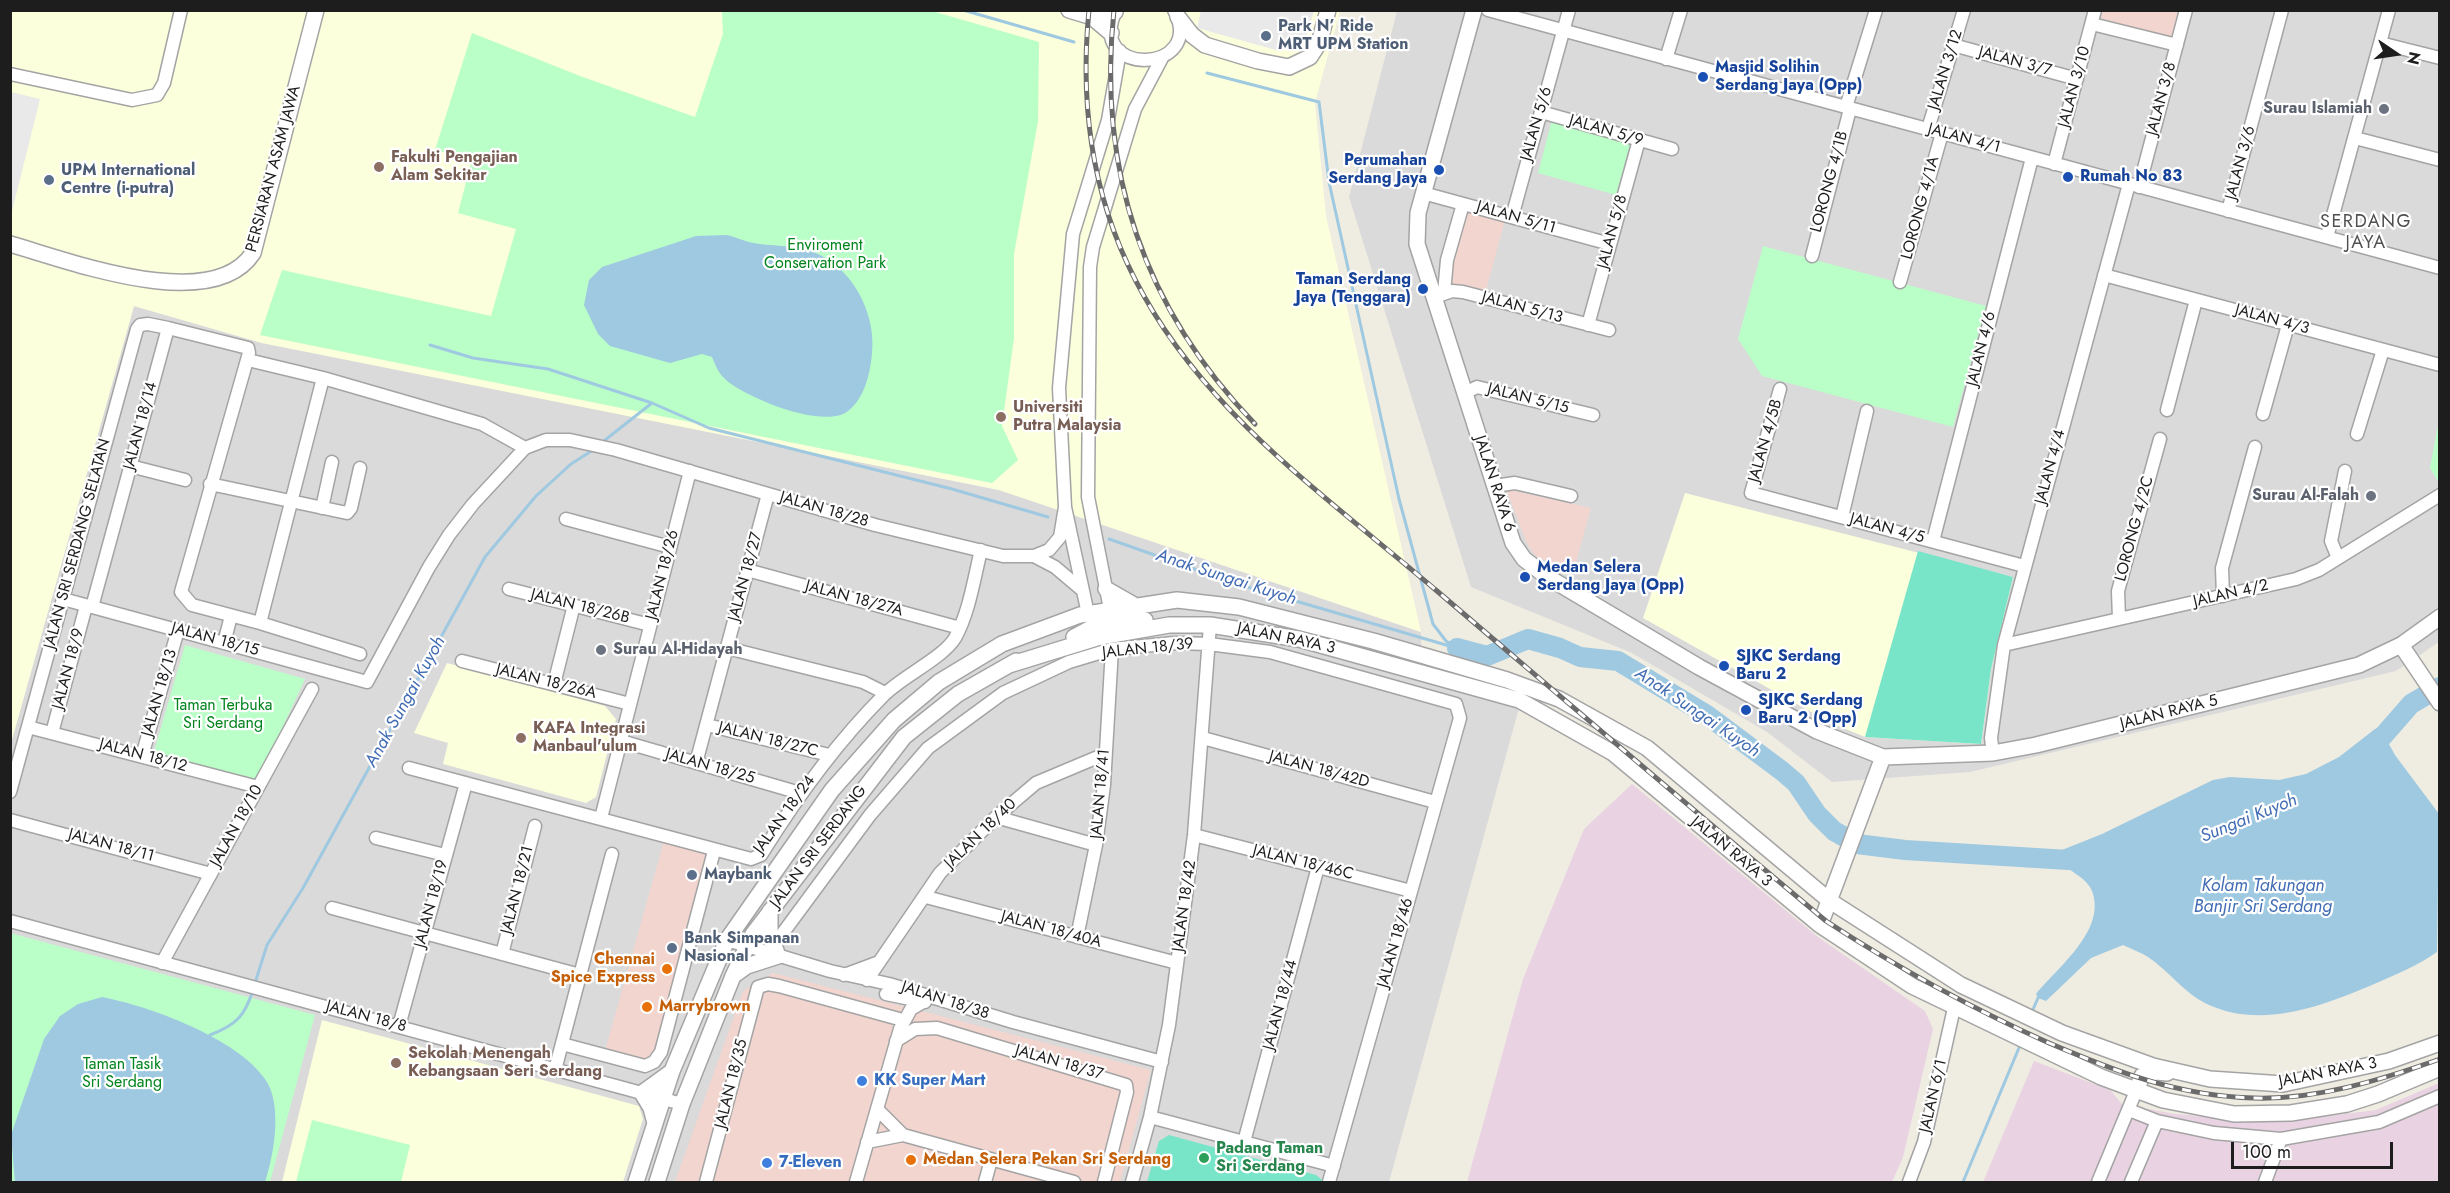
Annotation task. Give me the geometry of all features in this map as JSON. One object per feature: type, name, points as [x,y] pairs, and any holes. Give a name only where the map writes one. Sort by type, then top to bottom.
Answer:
[{"type":"street","points":[[10,74],[132,100],[157,95],[164,83],[182,10]]},
{"type":"street","name":"PERSIARAN ASAM JAWA","points":[[10,244],[131,279],[200,280],[239,269],[253,253],[316,10]]},
{"type":"street","points":[[1069,10],[1092,17],[1111,33],[1120,51],[1140,62],[1162,58]]},
{"type":"street","points":[[1176,14],[1192,35],[1205,45],[1258,61],[1289,67],[1310,57],[1315,50],[1328,10]]},
{"type":"street","name":"JALAN RAYA 6","points":[[1474,10],[1423,192],[1418,213],[1417,244],[1440,295],[1465,393],[1518,553],[1546,576],[1699,667],[1810,727],[1883,757]]},
{"type":"street","name":"JALAN 4/1","points":[[1488,10],[2439,268]]},
{"type":"street","name":"JALAN 5/6","points":[[1512,217],[1569,10]]},
{"type":"street","points":[[1666,59],[1681,10]]},
{"type":"street","name":"LORONG 4/1B","points":[[1812,256],[1848,108],[1876,10]]},
{"type":"street","name":"JALAN 3/12","points":[[1928,129],[1964,10]]},
{"type":"street","name":"JALAN 3/10","points":[[2054,164],[2095,10]]},
{"type":"street","name":"JALAN 3/8","points":[[2134,185],[2186,10]]},
{"type":"street","name":"JALAN 3/6","points":[[2229,211],[2283,10]]},
{"type":"street","points":[[2326,237],[2389,10]]},
{"type":"street","points":[[1092,17],[1115,11],[1111,33]]},
{"type":"street","points":[[1009,665],[1088,631],[1106,615],[1106,589],[1088,496],[1090,267],[1093,247],[1135,110],[1162,58],[1177,40],[1176,14]]},
{"type":"street","points":[[2092,24],[2177,45]]},
{"type":"street","points":[[2380,43],[2439,58]]},
{"type":"street","name":"JALAN 3/7","points":[[1953,45],[2077,79]]},
{"type":"street","points":[[1120,51],[1108,120],[1072,234],[1059,388],[1065,507],[1084,614],[1094,620],[1106,615],[1189,618],[1230,627]]},
{"type":"street","name":"JALAN 5/9","points":[[1540,112],[1672,149]]},
{"type":"street","name":"LORONG 4/1A","points":[[1900,282],[1942,133]]},
{"type":"street","points":[[2355,138],[2439,160]]},
{"type":"street","name":"JALAN 5/8","points":[[1588,325],[1639,140]]},
{"type":"street","name":"JALAN 4/6","points":[[1933,541],[2032,158]]},
{"type":"street","name":"JALAN 4/4","points":[[1993,753],[1991,738],[2004,645],[2104,275],[2134,185]]},
{"type":"street","name":"JALAN 5/11","points":[[1423,192],[1610,244]]},
{"type":"street","points":[[1440,295],[1463,204]]},
{"type":"street","name":"JALAN 4/3","points":[[2104,275],[2439,365]]},
{"type":"street","name":"JALAN 5/13","points":[[1440,295],[1463,292],[1609,330]]},
{"type":"street","points":[[2167,410],[2196,300]]},
{"type":"street","name":"JALAN SRI SERDANG SELATAN","points":[[10,792],[137,329],[140,325],[148,324],[168,328]]},
{"type":"street","points":[[2263,414],[2288,325]]},
{"type":"street","points":[[168,328],[248,348],[248,356],[210,484],[182,592],[192,605],[360,654]]},
{"type":"street","name":"JALAN 18/14","points":[[89,606],[168,328]]},
{"type":"street","points":[[2357,434],[2383,350]]},
{"type":"street","points":[[248,356],[482,424],[525,448]]},
{"type":"street","points":[[260,623],[323,378]]},
{"type":"street","name":"JALAN 5/15","points":[[1465,393],[1477,387],[1593,415]]},
{"type":"street","name":"JALAN 4/5B","points":[[1751,493],[1780,389]]},
{"type":"street","points":[[1842,517],[1867,411]]},
{"type":"street","name":"LORONG 4/2C","points":[[2119,620],[2118,591],[2160,439]]},
{"type":"street","name":"JALAN 18/28","points":[[525,448],[546,440],[591,444],[768,494],[1004,556],[1034,556]]},
{"type":"street","points":[[2223,596],[2222,568],[2255,447]]},
{"type":"street","name":"JALAN 18/15","points":[[63,599],[367,682],[429,567],[449,535],[473,504],[525,448]]},
{"type":"street","points":[[322,508],[332,462]]},
{"type":"street","points":[[130,466],[185,480]]},
{"type":"street","points":[[210,484],[291,503],[347,513],[350,511],[360,468]]},
{"type":"street","name":"JALAN 18/26","points":[[601,818],[690,471]]},
{"type":"street","points":[[2338,558],[2331,541],[2345,471]]},
{"type":"street","points":[[1494,486],[1515,483],[1571,496]]},
{"type":"street","name":"JALAN 4/5","points":[[1751,493],[2024,566]]},
{"type":"street","name":"JALAN 18/27","points":[[696,763],[768,494]]},
{"type":"street","name":"JALAN 4/2","points":[[2004,645],[2296,579],[2319,570],[2439,495]]},
{"type":"street","points":[[1034,556],[1049,550],[1060,537],[1065,507]]},
{"type":"street","points":[[566,519],[670,547]]},
{"type":"street","name":"JALAN 18/24","points":[[409,768],[751,860],[761,855],[800,793],[829,755],[885,693],[950,645],[960,628],[981,550]]},
{"type":"street","points":[[1034,556],[1055,567],[1081,589]]},
{"type":"street","name":"JALAN 18/27A","points":[[747,570],[960,628]]},
{"type":"street","name":"JALAN 18/26B","points":[[509,589],[650,625]]},
{"type":"street","points":[[1106,589],[1134,605]]},
{"type":"street","name":"JALAN RAYA 3","points":[[1106,615],[1134,605],[1177,600],[1239,607],[1396,648],[1507,680],[1559,699],[1647,748],[1792,872],[1830,901],[1961,985],[2062,1033],[2153,1066],[2210,1079],[2283,1084],[2389,1061],[2439,1043]]},
{"type":"street","points":[[554,684],[574,605]]},
{"type":"street","name":"JALAN 18/9","points":[[52,733],[89,606]]},
{"type":"street","name":"JALAN SRI SERDANG","points":[[636,1182],[672,1071],[727,939],[832,790],[894,720],[939,682],[1002,644],[1084,614]]},
{"type":"street","points":[[224,643],[231,616]]},
{"type":"street","name":"JALAN RAYA 5","points":[[1883,757],[1993,753],[2036,745],[2359,665],[2401,645],[2439,617]]},
{"type":"street","name":"JALAN RAYA 3","points":[[1009,665],[1100,637],[1169,626],[1210,625],[1299,639],[1503,695],[1539,709],[1613,753],[1820,926],[1912,986],[2101,1077],[2136,1091],[2197,1109],[2234,1114],[2291,1113],[2357,1101],[2439,1068]]},
{"type":"street","name":"JALAN 18/42","points":[[1132,1182],[1150,1118],[1162,1062],[1177,963],[1194,835],[1210,625]]},
{"type":"street","name":"JALAN 18/13","points":[[142,756],[178,630]]},
{"type":"street","name":"JALAN 18/39","points":[[776,950],[870,815],[928,748],[1002,693],[1069,662],[1112,650],[1174,643],[1209,644],[1270,652],[1456,704]]},
{"type":"street","points":[[2401,645],[2415,662],[2439,703]]},
{"type":"street","points":[[727,648],[863,682],[885,693]]},
{"type":"street","name":"JALAN 18/41","points":[[1077,937],[1096,845],[1104,785],[1112,650]]},
{"type":"street","name":"JALAN 18/26A","points":[[462,661],[630,704]]},
{"type":"street","name":"JALAN SRI SERDANG","points":[[657,1182],[682,1104],[746,946],[770,911],[904,738],[958,694],[1009,665]]},
{"type":"street","name":"JALAN 18/10","points":[[162,963],[312,689]]},
{"type":"street","name":"JALAN 18/46","points":[[1329,1182],[1460,718],[1456,704]]},
{"type":"street","name":"JALAN 18/27C","points":[[707,725],[829,755]]},
{"type":"street","name":"JALAN 18/12","points":[[28,727],[258,787]]},
{"type":"street","name":"JALAN 18/42D","points":[[1203,738],[1435,802]]},
{"type":"street","name":"JALAN 18/25","points":[[621,741],[800,793]]},
{"type":"street","name":"JALAN 18/40","points":[[877,986],[880,961],[926,897],[940,873],[996,817],[1036,783],[1105,754]]},
{"type":"street","points":[[1820,926],[1870,786],[1883,757]]},
{"type":"street","name":"JALAN 18/19","points":[[399,1026],[466,783]]},
{"type":"street","points":[[996,817],[1096,845]]},
{"type":"street","name":"JALAN 18/11","points":[[10,820],[211,874]]},
{"type":"street","name":"JALAN 18/21","points":[[502,954],[535,826]]},
{"type":"street","name":"JALAN 18/46C","points":[[1194,835],[1411,891]]},
{"type":"street","points":[[376,838],[445,855]]},
{"type":"street","points":[[562,1044],[645,1066],[654,1062],[662,1052],[714,851]]},
{"type":"street","points":[[555,1070],[612,854]]},
{"type":"street","name":"JALAN 18/44","points":[[1244,1142],[1318,867]]},
{"type":"street","points":[[1792,872],[1819,881],[1831,881],[1841,871]]},
{"type":"street","name":"JALAN 18/40A","points":[[926,897],[1177,963]]},
{"type":"street","points":[[332,908],[580,975]]},
{"type":"street","points":[[733,975],[776,950],[770,934],[770,911]]},
{"type":"street","name":"JALAN 18/8","points":[[10,921],[682,1104]]},
{"type":"street","name":"JALAN 18/38","points":[[727,939],[746,946],[776,950],[877,986],[901,987],[944,1002],[1162,1062]]},
{"type":"street","points":[[844,975],[880,961],[889,978],[901,987]]},
{"type":"street","name":"JALAN 18/35","points":[[706,1182],[758,987],[768,984],[779,986],[898,1030]]},
{"type":"street","points":[[877,986],[923,1002],[944,1002]]},
{"type":"street","points":[[877,986],[894,1004],[898,1030]]},
{"type":"street","points":[[856,1182],[898,1030],[911,1009],[923,1002]]},
{"type":"street","name":"JALAN 6/1","points":[[1909,1182],[1924,1142],[1954,1008]]},
{"type":"street","name":"JALAN 18/37","points":[[898,1030],[937,1028],[1126,1084],[1127,1092],[1104,1182]]},
{"type":"street","points":[[655,1123],[651,1107],[642,1094],[672,1071]]},
{"type":"street","points":[[2098,1182],[2142,1077],[2156,1072],[2210,1079]]},
{"type":"street","points":[[2129,1110],[2157,1121],[2214,1133],[2281,1138],[2379,1122],[2439,1096]]},
{"type":"street","points":[[877,1109],[903,1135]]},
{"type":"street","points":[[1150,1118],[1334,1166]]},
{"type":"street","points":[[2131,1182],[2157,1121]]},
{"type":"street","points":[[867,1142],[903,1135],[1074,1182]]},
{"type":"street","points":[[2265,1182],[2281,1138]]},
{"type":"street","points":[[985,1182],[991,1160]]},
{"type":"shaded area","name":"Park N’ Ride MRT UPM Station","points":[[1201,10],[1314,11],[1304,44],[1276,50],[1197,28]]},
{"type":"shaded area","name":"Universiti Putra Malaysia","points":[[11,11],[1340,11],[1315,103],[1326,216],[1421,632],[999,490],[262,343],[134,306],[11,743]]},
{"type":"shaded area","name":"SERDANG JAYA","points":[[1397,11],[2439,11],[2439,642],[2396,671],[1970,772],[1832,782],[1767,732],[1632,653],[1471,587],[1349,197]]},
{"type":"shaded area","points":[[2099,11],[2182,11],[2174,39],[2097,21]]},
{"type":"shaded area","points":[[10,92],[40,99],[11,215]]},
{"type":"shaded area","points":[[1465,208],[1505,220],[1485,294],[1448,285]]},
{"type":"shaded area","points":[[134,306],[262,343],[999,490],[1421,632],[1422,682],[1519,708],[1389,1182],[11,1182],[11,743]]},
{"type":"shaded area","points":[[1506,489],[1591,508],[1574,569],[1538,558],[1528,546]]},
{"type":"shaded area","points":[[1685,493],[2013,577],[1991,669],[1981,744],[1865,737],[1829,722],[1643,618]]},
{"type":"shaded area","name":"KAFA Integrasi Manbaul'ulum","points":[[447,663],[605,706],[616,719],[596,797],[586,803],[443,764],[448,743],[414,733]]},
{"type":"shaded area","points":[[1632,784],[1818,937],[1925,1011],[1933,1029],[1903,1157],[1892,1182],[1467,1182],[1523,979],[1584,829]]},
{"type":"shaded area","points":[[664,841],[709,854],[658,1051],[644,1061],[605,1051]]},
{"type":"shaded area","points":[[773,973],[1151,1070],[1120,1182],[675,1182],[743,991]]},
{"type":"shaded area","name":"Sekolah Menengah Kebangsaan Seri Serdang","points":[[322,1020],[639,1106],[643,1119],[623,1182],[282,1182]]},
{"type":"shaded area","points":[[2034,1061],[2110,1090],[2122,1104],[2175,1114],[2280,1122],[2376,1110],[2439,1083],[2439,1182],[1983,1182]]},
{"type":"green space","name":"Enviroment Conservation Park","points":[[722,11],[932,11],[1039,42],[1038,121],[1014,254],[1014,338],[1002,426],[1018,460],[992,483],[260,335],[282,270],[491,316],[516,229],[458,213],[472,160],[435,150],[472,33],[580,76],[695,117],[723,34]]},
{"type":"green space","points":[[1552,120],[1631,141],[1616,195],[1538,173]]},
{"type":"green space","points":[[1763,246],[1986,306],[1953,427],[1762,376],[1738,339]]},
{"type":"green space","points":[[2439,420],[2440,483],[2430,468]]},
{"type":"green space","points":[[1918,551],[2013,577],[1991,669],[1981,744],[1865,737]]},
{"type":"green space","name":"Taman Terbuka Sri Serdang","points":[[185,645],[305,679],[259,778],[252,780],[159,757],[155,748]]},
{"type":"green space","name":"Taman Tasik Sri Serdang","points":[[10,933],[315,1015],[270,1182],[11,1182]]},
{"type":"green space","points":[[312,1120],[410,1145],[401,1182],[296,1182]]},
{"type":"green space","name":"Padang Taman Sri Serdang","points":[[1169,1135],[1316,1175],[1325,1182],[1147,1182],[1159,1141]]},
{"type":"water","points":[[727,235],[753,243],[800,248],[822,256],[836,265],[858,291],[870,322],[872,354],[863,392],[848,411],[837,416],[822,417],[786,409],[751,395],[726,380],[719,372],[712,357],[702,354],[670,363],[610,346],[598,334],[584,305],[589,280],[602,267],[696,236]]},
{"type":"water","name":"Kolam Takungan Banjir Sri Serdang","points":[[2375,729],[2384,735],[2395,755],[2439,814],[2437,952],[2397,974],[2332,1001],[2268,1015],[2247,1015],[2226,1011],[2205,1003],[2148,957],[2123,945],[2091,958],[2046,1001],[2038,998],[2036,994],[2067,960],[2093,920],[2095,906],[2092,891],[2086,882],[2059,859],[2062,850],[2102,834],[2213,780],[2230,777],[2279,780],[2306,774],[2339,757]]},
{"type":"water","name":"Taman Tasik Sri Serdang","points":[[102,997],[143,1008],[191,1026],[214,1037],[252,1064],[271,1089],[274,1102],[274,1144],[265,1182],[15,1182],[11,1135],[44,1039],[60,1016],[78,1004]]},
{"type":"waterway","points":[[963,10],[1074,42]]},
{"type":"waterway","points":[[1207,73],[1319,102],[1329,182],[1399,499],[1433,624],[1446,641],[1457,648]]},
{"type":"waterway","name":"Anak Sungai Kuyoh","points":[[430,345],[473,358],[548,369],[652,403],[709,428],[952,489],[1048,517]]},
{"type":"waterway","name":"Anak Sungai Kuyoh","points":[[600,444],[652,403]]},
{"type":"waterway","name":"Anak Sungai Kuyoh","points":[[255,983],[267,945],[303,888],[485,557],[536,496],[571,464],[593,450]]},
{"type":"waterway","name":"Anak Sungai Kuyoh","points":[[1109,539],[1234,583],[1453,647]]},
{"type":"waterway","name":"Anak Sungai Kuyoh","points":[[1457,648],[1487,656],[1528,639],[1560,648],[1580,657],[1618,661],[1707,715],[1782,771],[1796,783],[1817,814],[1834,831],[1857,844],[1905,850],[2085,861]]},
{"type":"waterway","name":"Sungai Kuyoh","points":[[2365,751],[2384,735],[2411,704],[2440,687]]},
{"type":"waterway","name":"Anak Sungai Kuyoh","points":[[210,1035],[227,1027],[243,1013],[253,990]]},
{"type":"waterway","name":"Sungai Kuyoh","points":[[2031,1014],[2038,998]]},
{"type":"waterway","name":"Sungai Kuyoh","points":[[1963,1182],[2021,1043]]},
{"type":"railway","points":[[1089,10],[1086,84],[1094,158],[1102,193],[1127,263],[1144,296],[1172,340],[1204,381],[1239,419],[1316,490],[1826,921],[1935,986],[2020,1030],[2124,1073],[2199,1093],[2254,1098],[2301,1096],[2372,1081],[2440,1059]]},
{"type":"railway","points":[[1114,10],[1111,69],[1113,126],[1122,181],[1136,234],[1157,284],[1183,333],[1216,380],[1255,424]]},
{"type":"place","name":"Park N’ Ride MRT UPM Station","points":[[1266,36]]},
{"type":"place","name":"Masjid Solihin Serdang Jaya (Opp)","points":[[1703,77]]},
{"type":"place","name":"Surau Islamiah","points":[[2384,109]]},
{"type":"place","name":"Fakulti Pengajian Alam Sekitar","points":[[379,167]]},
{"type":"place","name":"Perumahan Serdang Jaya","points":[[1439,170]]},
{"type":"place","name":"Rumah No 83","points":[[2068,177]]},
{"type":"place","name":"UPM International Centre (i-putra)","points":[[49,180]]},
{"type":"place","name":"Taman Serdang Jaya (Tenggara)","points":[[1423,289]]},
{"type":"place","name":"Universiti Putra Malaysia","points":[[1001,417]]},
{"type":"place","name":"Surau Al-Falah","points":[[2371,496]]},
{"type":"place","name":"Medan Selera Serdang Jaya (Opp)","points":[[1525,577]]},
{"type":"place","name":"Surau Al-Hidayah","points":[[601,650]]},
{"type":"place","name":"SJKC Serdang Baru 2","points":[[1724,666]]},
{"type":"place","name":"SJKC Serdang Baru 2 (Opp)","points":[[1746,710]]},
{"type":"place","name":"KAFA Integrasi Manbaul'ulum","points":[[521,738]]},
{"type":"place","name":"Maybank","points":[[692,875]]},
{"type":"place","name":"Bank Simpanan Nasional","points":[[672,948]]},
{"type":"place","name":"Chennai Spice Express","points":[[667,969]]},
{"type":"place","name":"Marrybrown","points":[[647,1007]]},
{"type":"place","name":"Sekolah Menengah Kebangsaan Seri Serdang","points":[[396,1063]]},
{"type":"place","name":"KK Super Mart","points":[[862,1081]]},
{"type":"place","name":"Padang Taman Sri Serdang","points":[[1204,1158]]},
{"type":"place","name":"Medan Selera Pekan Sri Serdang","points":[[911,1160]]},
{"type":"place","name":"7-Eleven","points":[[767,1163]]},
{"type":"district","name":"SERDANG JAYA","points":[[2366,233]]}]
